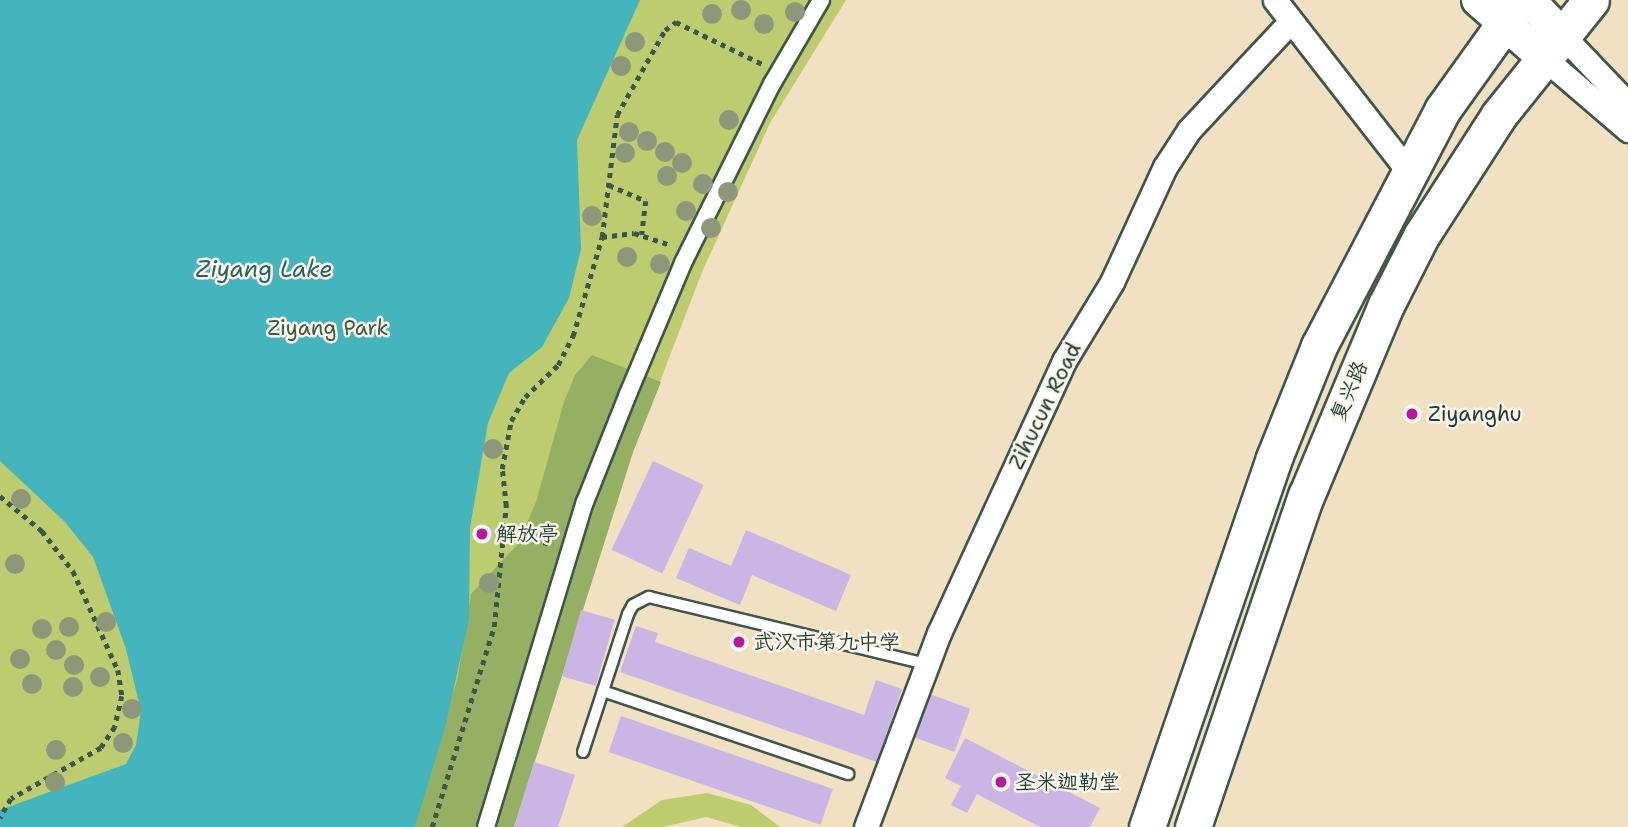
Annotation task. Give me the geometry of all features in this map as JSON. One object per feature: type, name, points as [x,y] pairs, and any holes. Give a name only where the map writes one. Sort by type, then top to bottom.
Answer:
[{"type":"main road","points":[[1478,0],[1518,8],[1553,47]]},
{"type":"main road","name":"复兴路","points":[[1193,827],[1306,496],[1386,305],[1421,236],[1478,147],[1591,0]]},
{"type":"main road","points":[[1147,827],[1298,397],[1408,171],[1443,109],[1518,8]]},
{"type":"street","points":[[486,827],[584,502],[689,250],[779,74],[821,0]]},
{"type":"street","points":[[1275,0],[1289,23],[1408,171]]},
{"type":"street","name":"Zihucun Road","points":[[866,827],[927,664],[1064,361],[1112,282],[1165,167],[1189,130],[1289,23]]},
{"type":"street","points":[[1553,47],[1628,104]]},
{"type":"street","points":[[1553,47],[1628,130]]},
{"type":"lane","points":[[583,752],[628,614],[633,605],[649,597],[927,664]]},
{"type":"lane","points":[[603,691],[848,774]]},
{"type":"path","points":[[432,827],[487,654],[504,535],[502,469],[511,421],[525,397],[565,355],[602,237],[617,115],[670,25],[683,23],[779,74]]},
{"type":"path","points":[[608,184],[646,201],[642,235]]},
{"type":"path","points":[[602,237],[627,232],[689,250]]},
{"type":"path","points":[[0,496],[42,531],[73,571],[118,670],[122,696],[115,727],[101,748],[11,799],[0,818]]},
{"type":"path","points":[[504,535],[571,548]]},
{"type":"green space","name":"Ziyang Lake","points":[[0,0],[846,0],[770,123],[702,272],[633,452],[514,827],[0,827]]},
{"type":"green space","points":[[592,355],[661,382],[633,452],[514,827],[415,827],[458,676],[471,594],[518,544],[536,502],[564,402],[575,375]]},
{"type":"green space","points":[[707,793],[751,805],[780,827],[741,827],[706,817],[663,827],[622,827],[662,800]]},
{"type":"water","name":"Ziyang Lake","points":[[0,0],[640,0],[577,140],[581,249],[569,298],[542,347],[509,373],[488,423],[470,528],[469,619],[446,724],[415,827],[0,827],[0,810],[126,764],[136,745],[141,711],[126,649],[93,557],[65,522],[0,461]]},
{"type":"building","points":[[653,461],[704,485],[662,573],[612,550]]},
{"type":"building","name":"解放亭","points":[[477,524],[493,529],[489,544],[472,539]]},
{"type":"building","points":[[746,530],[851,575],[836,611],[752,575],[740,605],[676,578],[689,548],[731,566]]},
{"type":"building","points":[[581,610],[615,620],[596,686],[562,676]]},
{"type":"building","points":[[636,626],[658,633],[655,642],[864,715],[876,680],[902,689],[877,762],[620,672]]},
{"type":"building","points":[[927,693],[970,709],[954,752],[911,736]]},
{"type":"building","points":[[621,716],[833,789],[820,825],[609,752]]},
{"type":"building","name":"圣米迦勒堂","points":[[965,738],[1100,808],[1090,827],[1040,827],[977,794],[967,813],[951,805],[961,786],[945,778]]},
{"type":"building","points":[[534,762],[575,775],[558,827],[514,827]]},
{"type":"place","name":"Ziyanghu","points":[[1412,414]]},
{"type":"place","name":"解放亭","points":[[482,534]]},
{"type":"place","name":"武汉市第九中学","points":[[739,642]]},
{"type":"place","name":"圣米迦勒堂","points":[[1001,782]]},
{"type":"park label","name":"Ziyang Park","points":[[328,328]]}]
